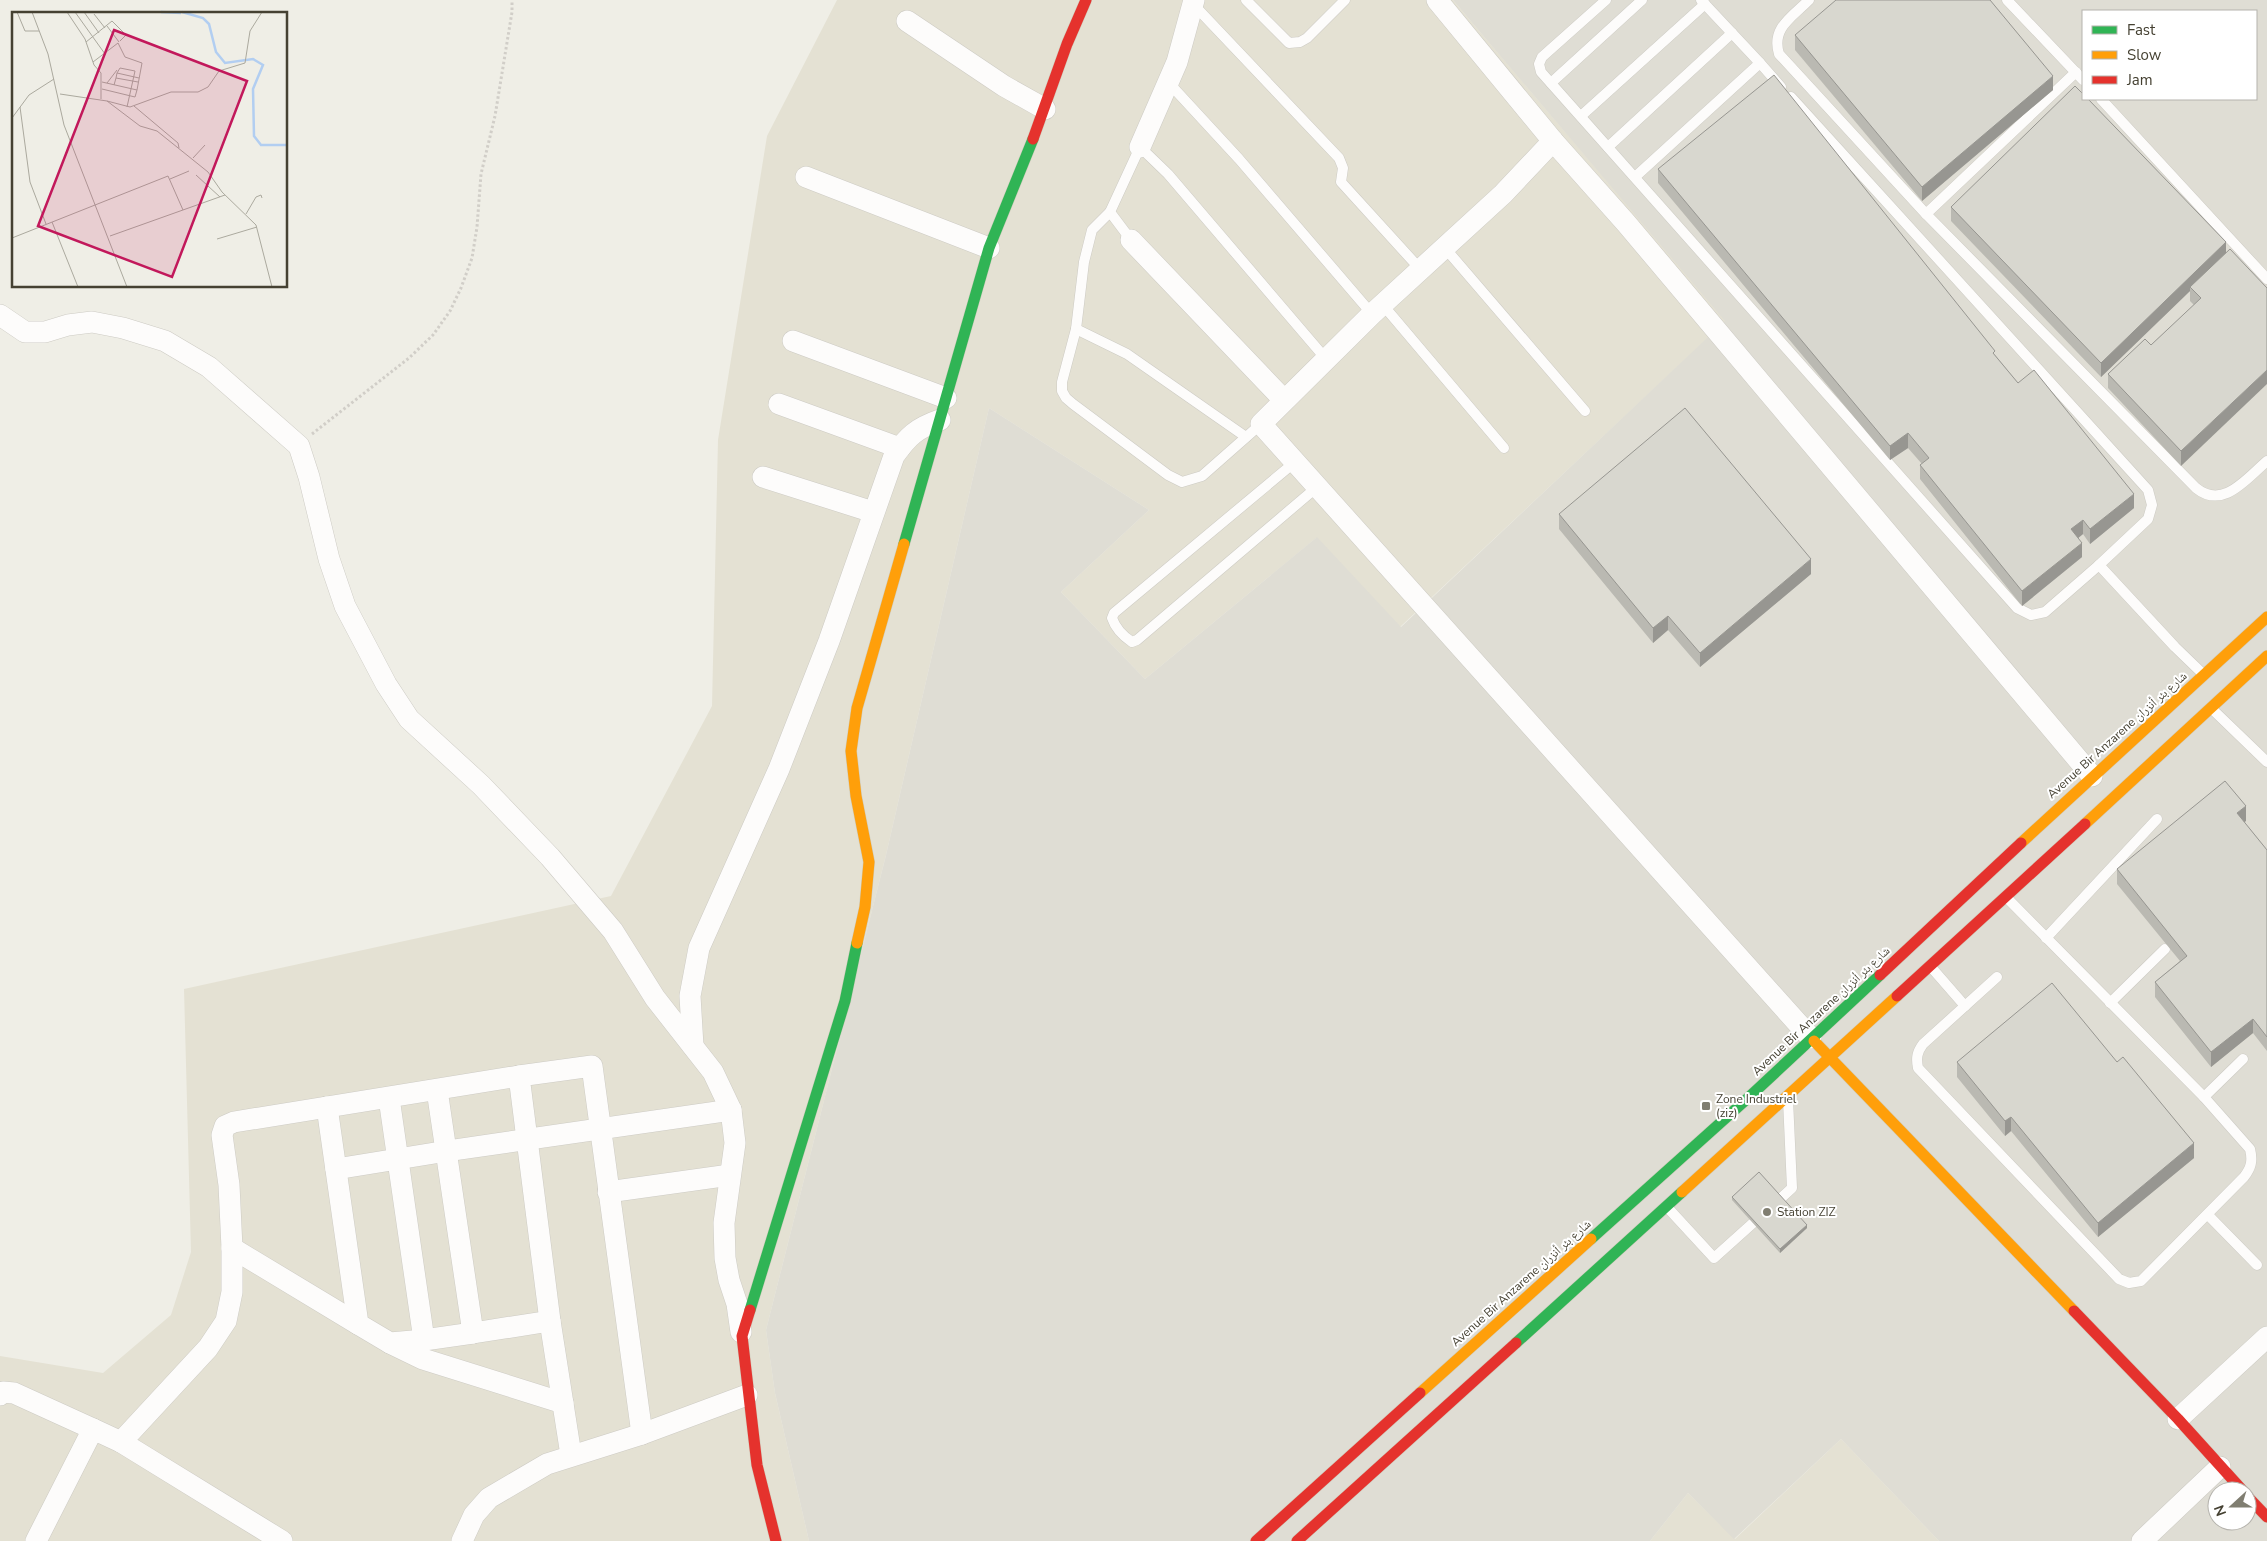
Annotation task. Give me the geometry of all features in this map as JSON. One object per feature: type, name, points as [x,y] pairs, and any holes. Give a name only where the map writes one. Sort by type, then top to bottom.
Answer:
[{"type":"main road","points":[[776,1541],[757,1465],[747,1395],[742,1336],[845,1001],[865,907],[869,862],[856,796],[851,752],[857,708],[989,248],[1045,109],[1067,44],[1086,0]]},
{"type":"main road","name":"Avenue Bir Anzarene شارع بئر أنزران","points":[[1256,1541],[1748,1098],[2092,776],[2267,617]]},
{"type":"main road","points":[[1297,1541],[1788,1096],[2267,656]]},
{"type":"main road","points":[[1811,1038],[2178,1419],[2233,1481]]},
{"type":"main road","points":[[2257,1506],[2267,1517]]},
{"type":"street","points":[[1437,0],[1554,141],[1626,223],[2092,776]]},
{"type":"street","points":[[1140,147],[1177,62],[1193,2]]},
{"type":"street","points":[[907,21],[1004,86],[1045,109]]},
{"type":"street","points":[[1554,141],[1532,166],[1377,310],[1253,430],[1294,462],[1811,1038]]},
{"type":"street","points":[[806,177],[989,248]]},
{"type":"street","points":[[1131,240],[1283,399]]},
{"type":"street","points":[[0,315],[25,332],[45,332],[68,325],[92,322],[123,328],[164,341],[209,367],[299,446],[309,477],[329,559],[345,606],[386,684],[410,719],[481,785],[550,856],[613,931],[654,998],[713,1072],[731,1110],[735,1143],[724,1223],[724,1258],[737,1304],[742,1336]]},
{"type":"street","points":[[793,341],[946,398]]},
{"type":"street","points":[[779,404],[900,448]]},
{"type":"street","points":[[692,1046],[690,996],[699,948],[779,769],[829,641],[894,456],[911,434],[923,426],[940,420]]},
{"type":"street","points":[[763,477],[874,512]]},
{"type":"street","points":[[121,1442],[208,1348],[226,1321],[232,1292],[232,1248],[229,1185],[222,1135],[225,1126],[234,1122],[592,1066],[642,1434]]},
{"type":"street","points":[[519,1076],[550,1322],[571,1455]]},
{"type":"street","points":[[437,1090],[473,1333]]},
{"type":"street","points":[[389,1098],[424,1340]]},
{"type":"street","points":[[327,1107],[358,1324]]},
{"type":"street","points":[[336,1169],[398,1158],[731,1110]]},
{"type":"street","points":[[608,1192],[730,1175]]},
{"type":"street","points":[[232,1248],[390,1343],[423,1359],[563,1403]]},
{"type":"street","points":[[390,1343],[550,1322]]},
{"type":"street","points":[[2178,1419],[2267,1337]]},
{"type":"street","points":[[0,1395],[3,1392],[14,1393],[121,1442],[275,1539]]},
{"type":"street","points":[[462,1541],[474,1515],[489,1498],[547,1464],[642,1434],[747,1395]]},
{"type":"street","points":[[36,1541],[93,1429]]},
{"type":"street","points":[[2142,1541],[2220,1467]]},
{"type":"lane","points":[[1246,0],[1289,43],[1300,42],[1306,38],[1345,0]]},
{"type":"lane","points":[[1581,116],[1703,2],[2148,490],[2152,505],[2148,519],[2100,565],[2045,612],[2031,615],[2017,608],[1542,72],[1539,64],[1542,57],[1606,0]]},
{"type":"lane","points":[[1551,82],[1642,0]]},
{"type":"lane","points":[[1810,0],[1778,33],[1776,44],[1779,54],[1926,214],[2204,494],[2214,497],[2225,495],[2267,461]]},
{"type":"lane","points":[[2007,0],[2082,79]]},
{"type":"lane","points":[[1193,2],[1339,158],[1343,168],[1340,182],[1421,270]]},
{"type":"lane","points":[[1608,147],[1732,33]]},
{"type":"lane","points":[[1635,178],[1760,63]]},
{"type":"lane","points":[[1926,214],[2076,72]]},
{"type":"lane","points":[[1168,82],[1504,448]]},
{"type":"lane","points":[[2102,100],[2267,279]]},
{"type":"lane","points":[[1076,329],[1127,354],[1253,430],[1202,476],[1182,482],[1168,475],[1066,398],[1062,391],[1062,382],[1076,329],[1084,262],[1092,230],[1110,212],[1140,147],[1168,174],[1326,359]]},
{"type":"lane","points":[[1110,212],[1131,240]]},
{"type":"lane","points":[[1445,248],[1585,410]]},
{"type":"lane","points":[[1294,462],[1114,613],[1112,618],[1114,623],[1127,638],[1132,642],[1137,640],[1317,488]]},
{"type":"lane","points":[[2100,565],[2174,647],[2204,675]]},
{"type":"lane","points":[[2210,708],[2267,762]]},
{"type":"lane","points":[[2046,938],[2157,819]]},
{"type":"lane","points":[[1997,977],[1923,1044],[1918,1051],[1916,1059],[1918,1068],[2118,1279],[2130,1283],[2141,1281],[2244,1177],[2250,1169],[2252,1159],[2250,1150],[2204,1097],[2005,897]]},
{"type":"lane","points":[[2110,1003],[2165,949]]},
{"type":"lane","points":[[1930,966],[1965,1006]]},
{"type":"lane","points":[[2204,1097],[2243,1059]]},
{"type":"lane","points":[[1780,1199],[1792,1188],[1788,1096]]},
{"type":"lane","points":[[1666,1206],[1714,1258],[1753,1223]]},
{"type":"lane","points":[[2208,1214],[2257,1265]]},
{"type":"path","points":[[299,446],[326,422],[409,358],[433,335],[450,311],[461,288],[472,258],[477,227],[481,174],[495,116],[512,12],[512,0]]},
{"type":"shaded area","points":[[837,0],[1453,0],[1726,321],[1400,627],[1316,538],[1145,679],[1061,592],[1149,510],[989,408],[886,855],[766,1330],[775,1393],[809,1541],[0,1541],[0,1356],[103,1373],[171,1315],[191,1252],[184,989],[611,896],[712,706],[718,440],[767,136]]},
{"type":"shaded area","points":[[1453,0],[2267,0],[2267,1541],[1939,1541],[1841,1439],[1734,1539],[1688,1493],[1650,1541],[809,1541],[775,1393],[766,1330],[886,855],[989,408],[1149,510],[1061,592],[1145,679],[1317,537],[1401,627],[1725,321]]},
{"type":"shaded area","points":[[1841,1439],[1939,1541],[1650,1541],[1688,1493],[1735,1539]]},
{"type":"building","points":[[1836,0],[1990,0],[2053,76],[1922,187],[1795,35]]},
{"type":"building","points":[[1774,75],[1995,351],[1993,353],[2018,383],[2034,370],[2134,494],[2090,529],[2083,520],[2071,529],[2082,543],[2022,591],[1920,465],[1929,458],[1908,433],[1890,446],[1658,169]]},
{"type":"building","points":[[2075,86],[2082,93],[2082,100],[2089,100],[2226,242],[2101,363],[1951,207]]},
{"type":"building","points":[[2230,249],[2267,288],[2267,370],[2181,451],[2108,374],[2145,339],[2151,345],[2201,298],[2190,287]]},
{"type":"building","points":[[1685,408],[1811,559],[1700,653],[1668,616],[1653,628],[1559,514]]},
{"type":"building","points":[[2225,781],[2246,806],[2237,813],[2267,850],[2267,1037],[2253,1019],[2211,1052],[2155,982],[2187,956],[2117,869]]},
{"type":"building","points":[[2052,983],[2117,1062],[2123,1057],[2194,1143],[2098,1223],[2011,1117],[2005,1121],[1957,1062]]},
{"type":"building","name":"Station ZIZ","points":[[1759,1172],[1807,1225],[1780,1249],[1732,1197]]},
{"type":"traffic: fast","points":[[904,544],[989,248],[1033,139]]},
{"type":"traffic: fast","points":[[750,1310],[845,1001],[857,943]]},
{"type":"traffic: fast","points":[[1591,1239],[1748,1098],[1880,975]]},
{"type":"traffic: fast","points":[[1516,1343],[1682,1192]]},
{"type":"traffic: slow","points":[[857,943],[865,907],[869,862],[856,796],[851,751],[857,708],[904,544]]},
{"type":"traffic: slow","points":[[2021,843],[2267,617]]},
{"type":"traffic: slow","points":[[2085,824],[2267,656]]},
{"type":"traffic: slow","points":[[1682,1192],[1897,996]]},
{"type":"traffic: slow","points":[[1814,1041],[2074,1311]]},
{"type":"traffic: slow","points":[[1420,1393],[1591,1239]]},
{"type":"traffic: jam","points":[[1033,139],[1067,44],[1086,0]]},
{"type":"traffic: jam","points":[[1897,996],[2085,824]]},
{"type":"traffic: jam","points":[[1880,975],[2021,843]]},
{"type":"traffic: jam","points":[[750,1310],[742,1336],[757,1465],[776,1541]]},
{"type":"traffic: jam","points":[[2074,1311],[2178,1419],[2234,1481]]},
{"type":"traffic: jam","points":[[1297,1541],[1516,1343]]},
{"type":"traffic: jam","points":[[1256,1541],[1420,1393]]},
{"type":"traffic: jam","points":[[2257,1506],[2267,1517]]},
{"type":"place","name":"Zone Industriel (ziz)","points":[[1706,1106]]},
{"type":"place","name":"Station ZIZ","points":[[1767,1212]]}]
